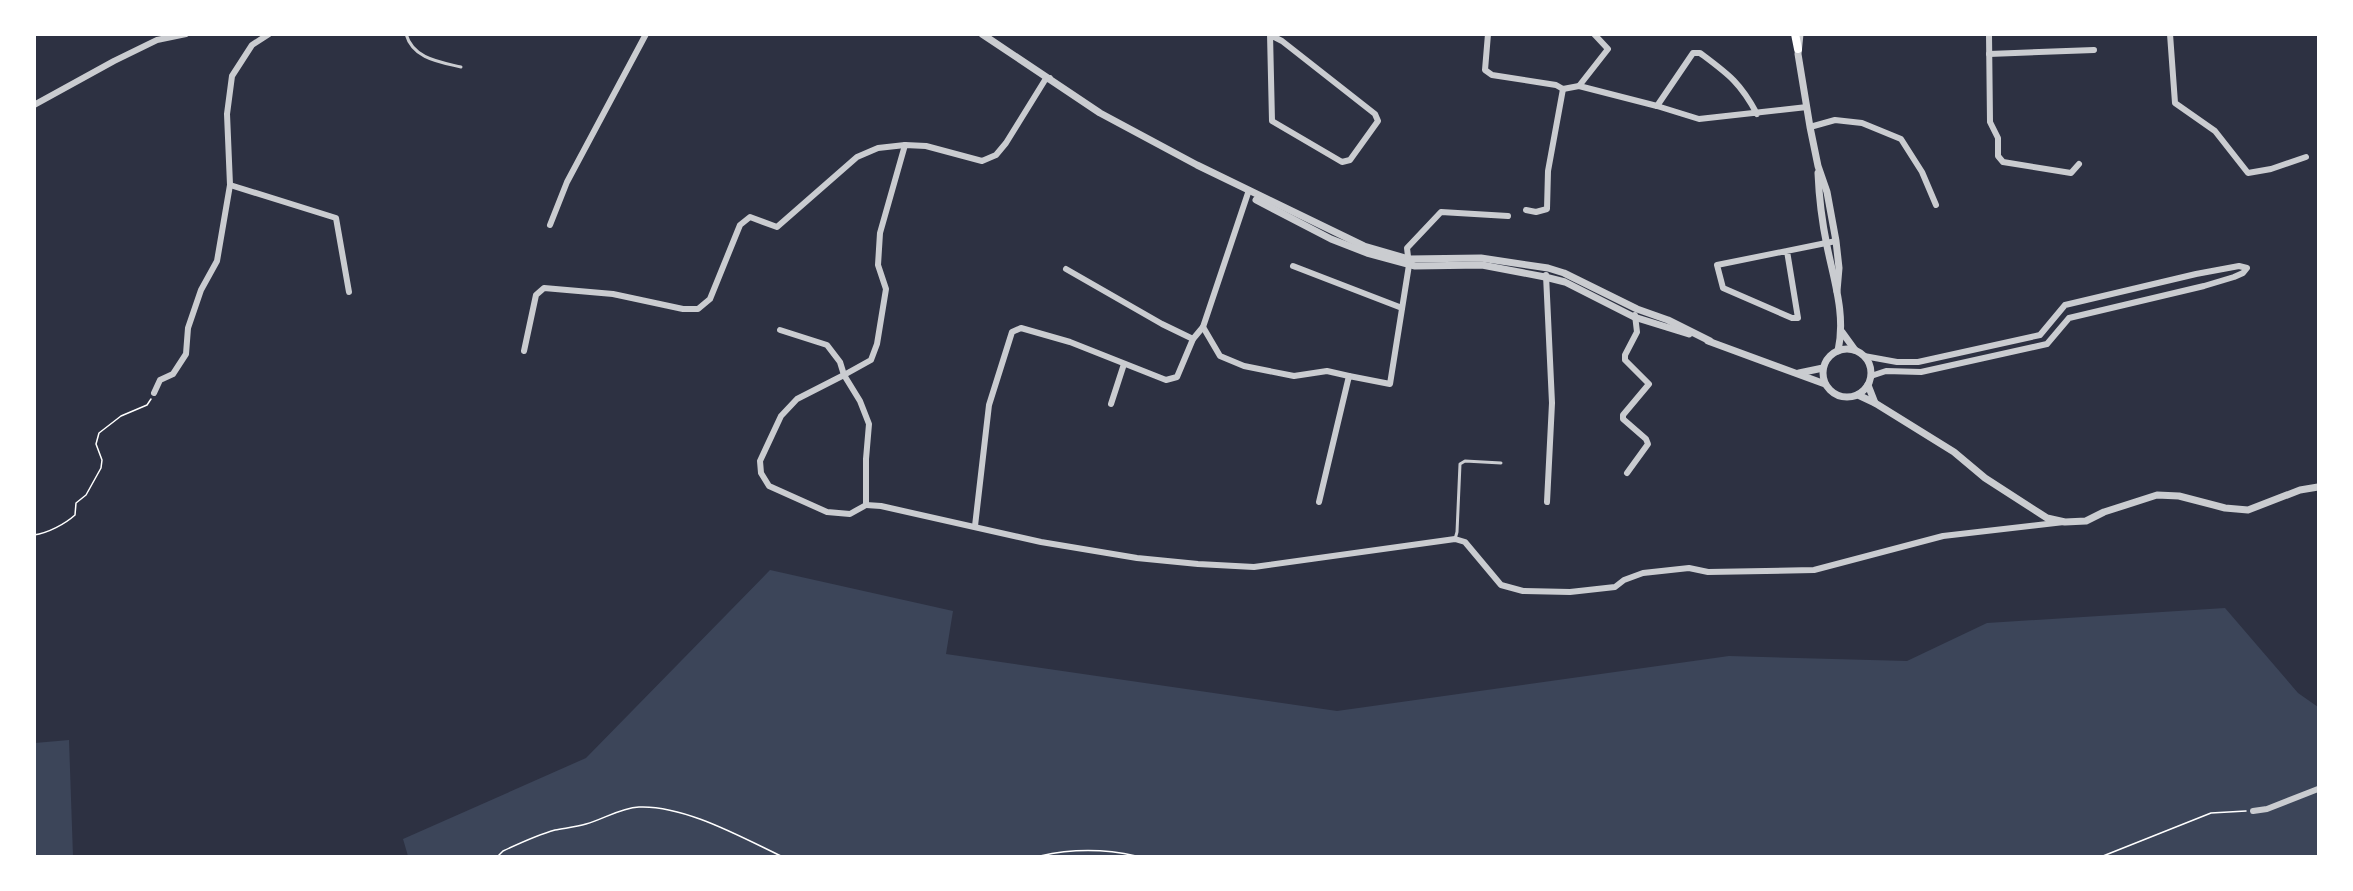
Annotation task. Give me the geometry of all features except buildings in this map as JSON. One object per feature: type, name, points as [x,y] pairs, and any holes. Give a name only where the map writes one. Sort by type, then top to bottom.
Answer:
[{"type":"main road","points":[[1795,34],[1798,49]]},
{"type":"street","points":[[34,105],[157,40],[186,34]]},
{"type":"street","points":[[154,393],[160,380],[172,374],[186,354],[188,328],[201,290],[217,261],[230,185],[226,114],[232,76],[252,45],[269,34]]},
{"type":"street","points":[[550,225],[567,182],[646,34]]},
{"type":"street","points":[[982,34],[1100,113],[1247,192],[1364,246],[1409,262],[1482,265],[1565,282],[1634,317],[1710,341],[1825,384],[1836,394],[1850,397],[1858,395],[1868,385],[1871,376],[1868,362],[1855,350],[1842,332]]},
{"type":"street","points":[[1488,34],[1485,70],[1492,75],[1556,85],[1563,89],[1579,86],[1657,105],[1699,119],[1807,107]]},
{"type":"street","points":[[1579,86],[1608,49],[1594,34]]},
{"type":"street","points":[[1800,34],[1798,49],[1810,127],[1818,166],[1827,192],[1836,241],[1839,268],[1837,291]]},
{"type":"street","points":[[1989,34],[1990,122],[1998,138],[1998,156],[2003,162],[2071,173],[2079,164]]},
{"type":"street","points":[[2170,34],[2175,103],[2215,131],[2248,173],[2271,169],[2306,157]]},
{"type":"street","points":[[1270,35],[1282,41],[1375,114],[1378,121],[1350,160],[1342,162],[1272,121],[1270,35]]},
{"type":"street","points":[[1989,54],[2094,50]]},
{"type":"street","points":[[1657,105],[1692,52],[1700,53],[1735,79],[1746,92],[1757,114]]},
{"type":"street","points":[[524,351],[537,295],[544,288],[614,294],[683,309],[698,309],[710,299],[740,225],[750,217],[777,227],[857,157],[878,148],[905,145],[926,146],[982,161],[996,155],[1006,143],[1045,80],[1050,78]]},
{"type":"street","points":[[1526,210],[1536,212],[1547,208],[1548,171],[1563,89]]},
{"type":"street","points":[[1810,127],[1835,120],[1862,123],[1901,140],[1922,172],[1936,205]]},
{"type":"street","points":[[905,145],[880,233],[878,265],[886,289],[877,344],[871,360],[797,399],[781,416],[760,461],[761,473],[769,486],[827,512],[850,514],[866,505],[881,506],[975,526],[1002,535],[1137,558],[1254,567],[1455,539],[1465,542],[1501,585],[1523,591],[1570,592],[1615,588],[1624,580],[1643,573],[1689,568],[1708,572],[1814,570],[1943,536],[2086,521],[2104,512],[2157,495],[2179,496],[2225,508],[2248,510],[2300,490],[2319,487]]},
{"type":"street","points":[[1818,166],[1826,243],[1837,291],[1842,332],[1838,351]]},
{"type":"street","points":[[230,185],[336,218],[349,292]]},
{"type":"street","points":[[975,526],[989,405],[1012,332],[1020,328],[1070,342],[1167,380],[1177,377],[1193,339],[1203,327],[1247,192]]},
{"type":"street","points":[[1203,327],[1220,356],[1244,366],[1294,376],[1327,371],[1390,384],[1409,262],[1407,248],[1441,212],[1508,216]]},
{"type":"street","points":[[1787,251],[1798,318],[1792,318],[1723,288],[1717,265],[1836,241]]},
{"type":"street","points":[[1409,262],[1481,258],[1548,268],[1564,273],[1710,341]]},
{"type":"street","points":[[1293,266],[1402,308]]},
{"type":"street","points":[[1864,356],[1897,362],[1918,362],[2040,335],[2065,305],[2196,274],[2239,266],[2247,268],[2243,273],[2234,277],[2204,286],[2068,318],[2047,344],[1921,372],[1886,371],[1871,376]]},
{"type":"street","points":[[1547,502],[1552,403],[1545,277],[1548,268]]},
{"type":"street","points":[[1066,269],[1162,324],[1193,339]]},
{"type":"street","points":[[1627,473],[1648,444],[1623,419],[1623,415],[1649,384],[1625,360],[1625,355],[1637,332],[1634,317],[1638,309]]},
{"type":"street","points":[[780,330],[827,345],[840,362],[844,375],[860,401],[869,424],[866,505]]},
{"type":"street","points":[[1825,384],[1823,368],[1826,361],[1838,351],[1855,350]]},
{"type":"street","points":[[1111,404],[1124,364]]},
{"type":"street","points":[[1797,374],[1823,368]]},
{"type":"street","points":[[1319,502],[1349,376]]},
{"type":"street","points":[[1868,385],[1875,404]]},
{"type":"street","points":[[1858,395],[1954,452],[1985,478],[2047,518],[2064,522]]},
{"type":"street","points":[[2253,811],[2267,809],[2319,789]]},
{"type":"lane","points":[[406,34],[409,44],[417,53],[461,67]]},
{"type":"lane","points":[[1455,539],[1460,464],[1465,461],[1501,463]]},
{"type":"path","points":[[34,534],[41,534],[75,515],[76,502],[86,495],[101,468],[102,460],[96,444],[99,433],[121,416],[147,405],[151,402],[154,393]]},
{"type":"path","points":[[498,856],[503,851],[548,833],[593,822],[637,807],[659,808],[682,813],[735,834],[781,856]]},
{"type":"path","points":[[2103,856],[2211,813],[2253,811]]},
{"type":"path","points":[[1040,856],[1057,852],[1080,851],[1136,856]]},
{"type":"shaded area","points":[[770,570],[953,611],[946,654],[1337,711],[1729,656],[1907,661],[1987,623],[2225,608],[2298,693],[2318,707],[2318,856],[408,856],[403,839],[586,758]]},
{"type":"shaded area","points":[[69,740],[73,856],[35,856],[35,743]]}]
